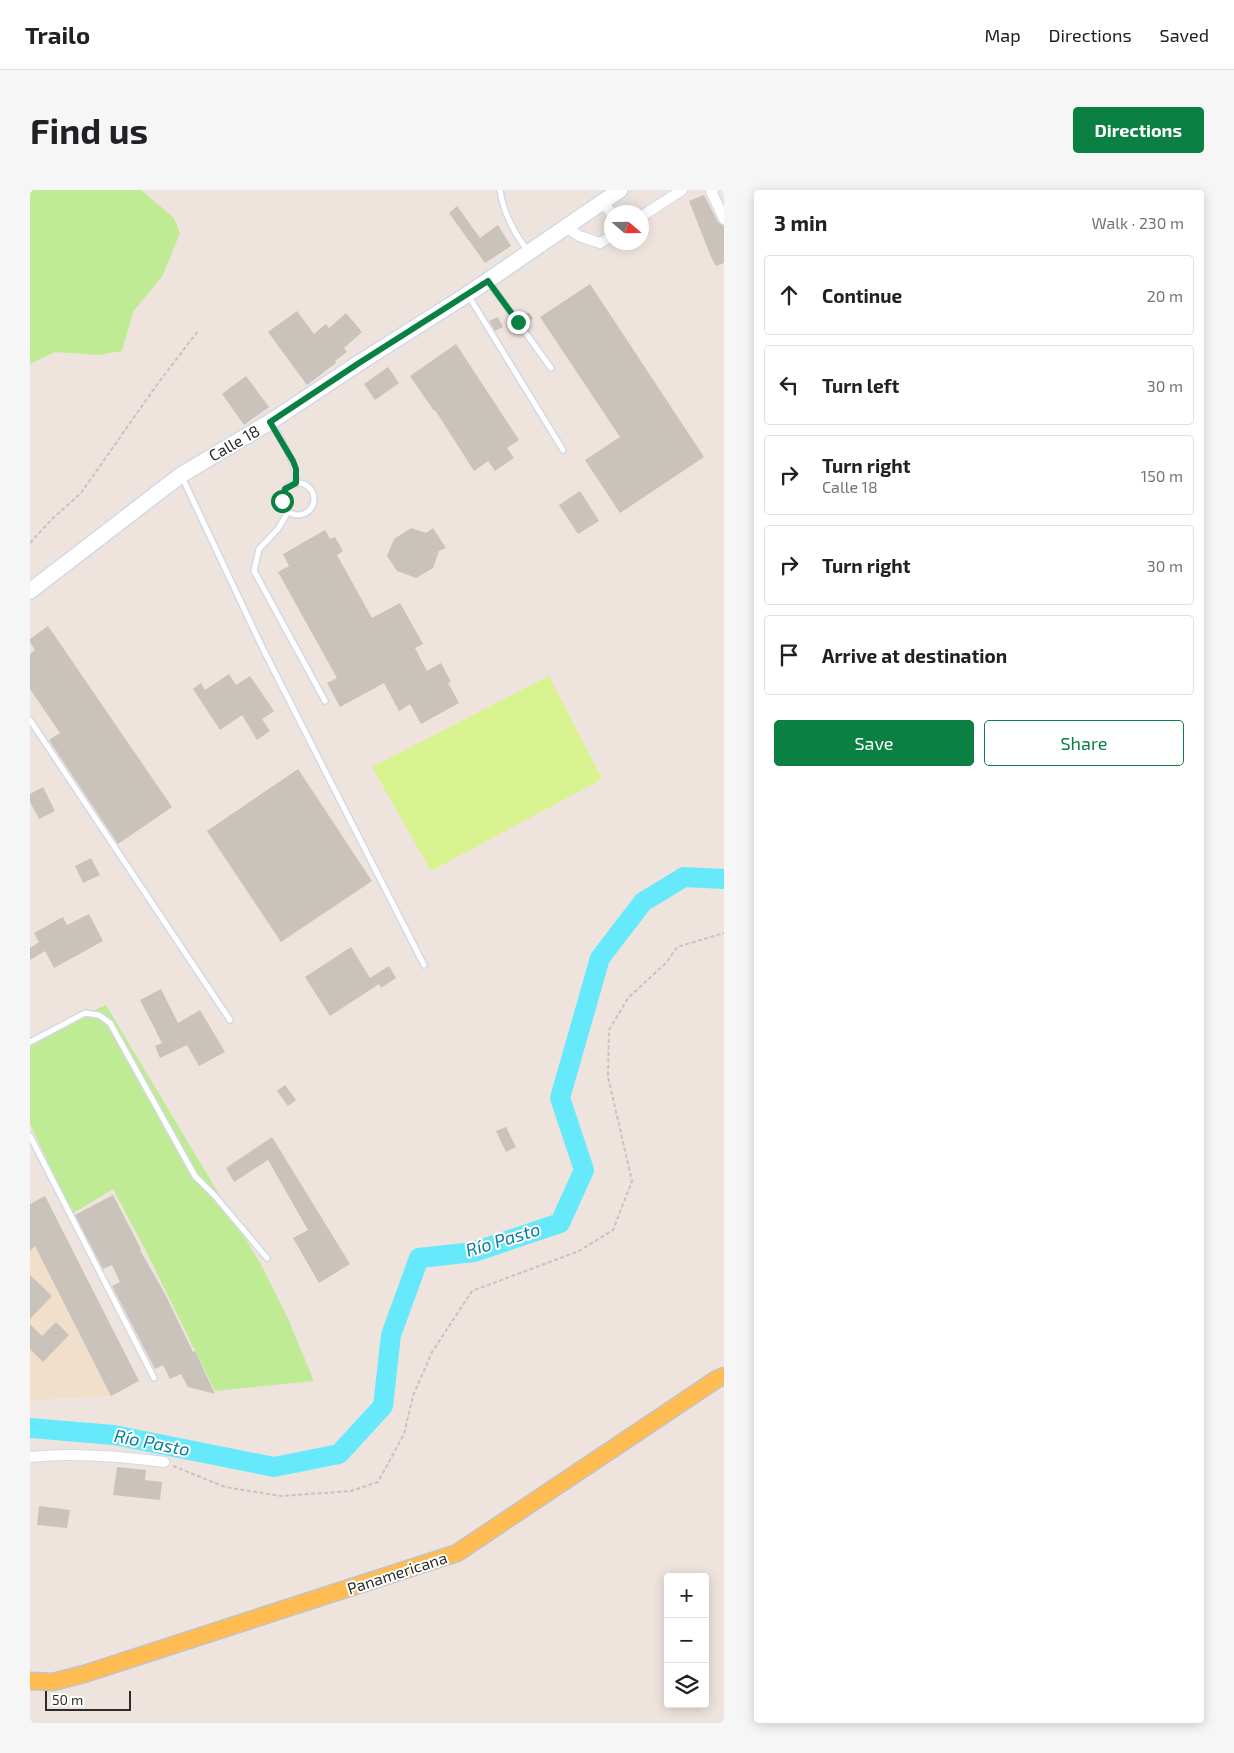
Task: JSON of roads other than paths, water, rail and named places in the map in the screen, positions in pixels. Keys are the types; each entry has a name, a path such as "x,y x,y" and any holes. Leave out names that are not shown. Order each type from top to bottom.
{"main road":[{"name":"Calle 18","path":"30,591 181,474 270,422 468,294 620,190"},
{"name":"Panamericana","path":"30,1681 53,1682 84,1674 458,1553 716,1379 724,1376"}],"street":[{"path":"649,211 682,190"},
{"path":"713,190 711,191 724,219"},
{"path":"603,201 606,205"},
{"path":"566,227 579,236 600,244 604,241"},
{"path":"30,1457 53,1454 120,1456 164,1462"}],"lane":[{"path":"500,190 502,203 520,241 529,252"},
{"path":"488,281 551,368"},
{"path":"468,294 563,450"},
{"path":"270,422 293,461 296,469 296,483"},
{"path":"181,474 264,651 424,965"},
{"path":"296,483 308,486 314,497 311,509 300,516 288,512 282,501 285,489 296,483"},
{"path":"288,512 278,529 259,549 254,571 326,701"},
{"path":"30,720 230,1020"},
{"path":"30,1042 85,1012 105,1018 110,1023 195,1176 215,1196 266,1258"},
{"path":"30,1136 154,1378"}],"waterway":[{"name":"Río Pasto","path":"30,1428 114,1435 274,1467 339,1454 383,1406 391,1335 419,1258 474,1252 560,1223 584,1170 560,1098 600,958 643,902 684,877 724,879"}]}
